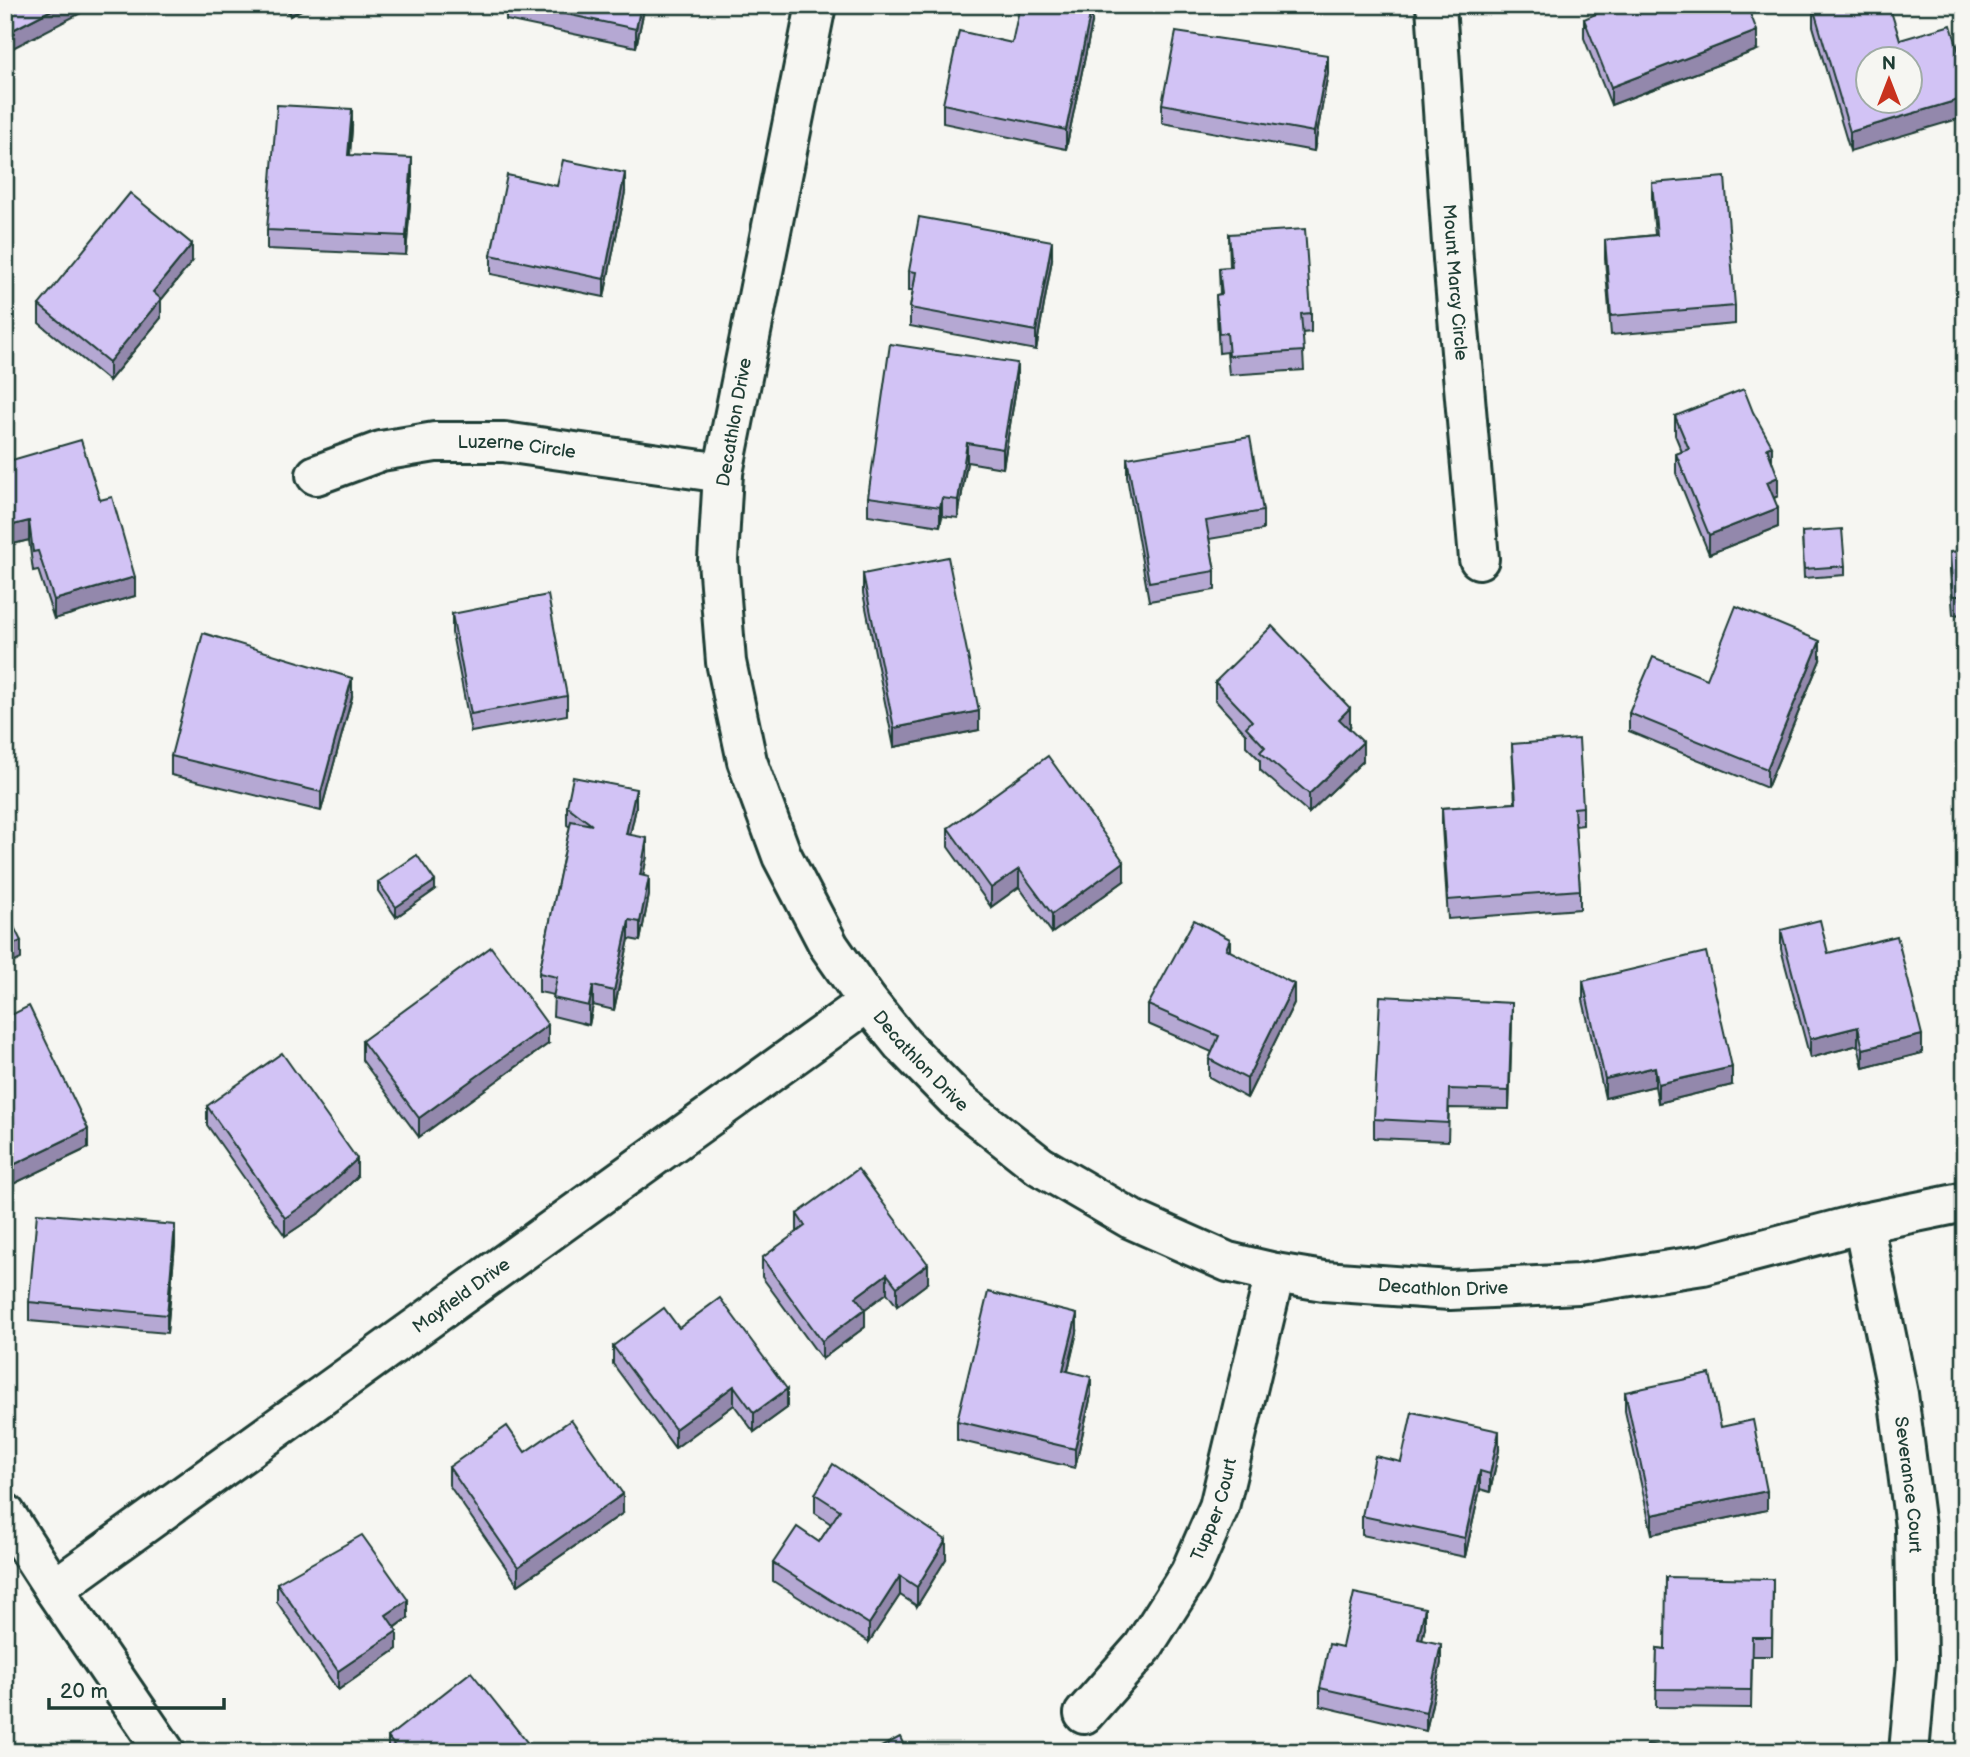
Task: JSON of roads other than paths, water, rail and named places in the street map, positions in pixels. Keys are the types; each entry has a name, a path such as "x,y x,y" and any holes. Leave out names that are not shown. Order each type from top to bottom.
{"street":[{"name":"Decathlon Drive","path":"816,5 723,473 718,560 726,662 747,761 782,856 830,946 902,1044 959,1102 1040,1166 1131,1219 1228,1262 1324,1281 1450,1290 1578,1284 1703,1265 1863,1223 1965,1202"},
{"name":"Mount Marcy Circle","path":"1436,5 1453,258 1479,559"},
{"name":"Luzerne Circle","path":"316,475 381,451 435,442 504,442 723,473"},
{"name":"Mayfield Drive","path":"54,1589 869,1002"},
{"name":"Severance Court","path":"1863,1223 1898,1394 1915,1527 1917,1662 1909,1752"},
{"name":"Tupper Court","path":"1084,1714 1143,1647 1191,1573 1219,1507 1275,1273"},
{"path":"5,1513 165,1752"}]}
